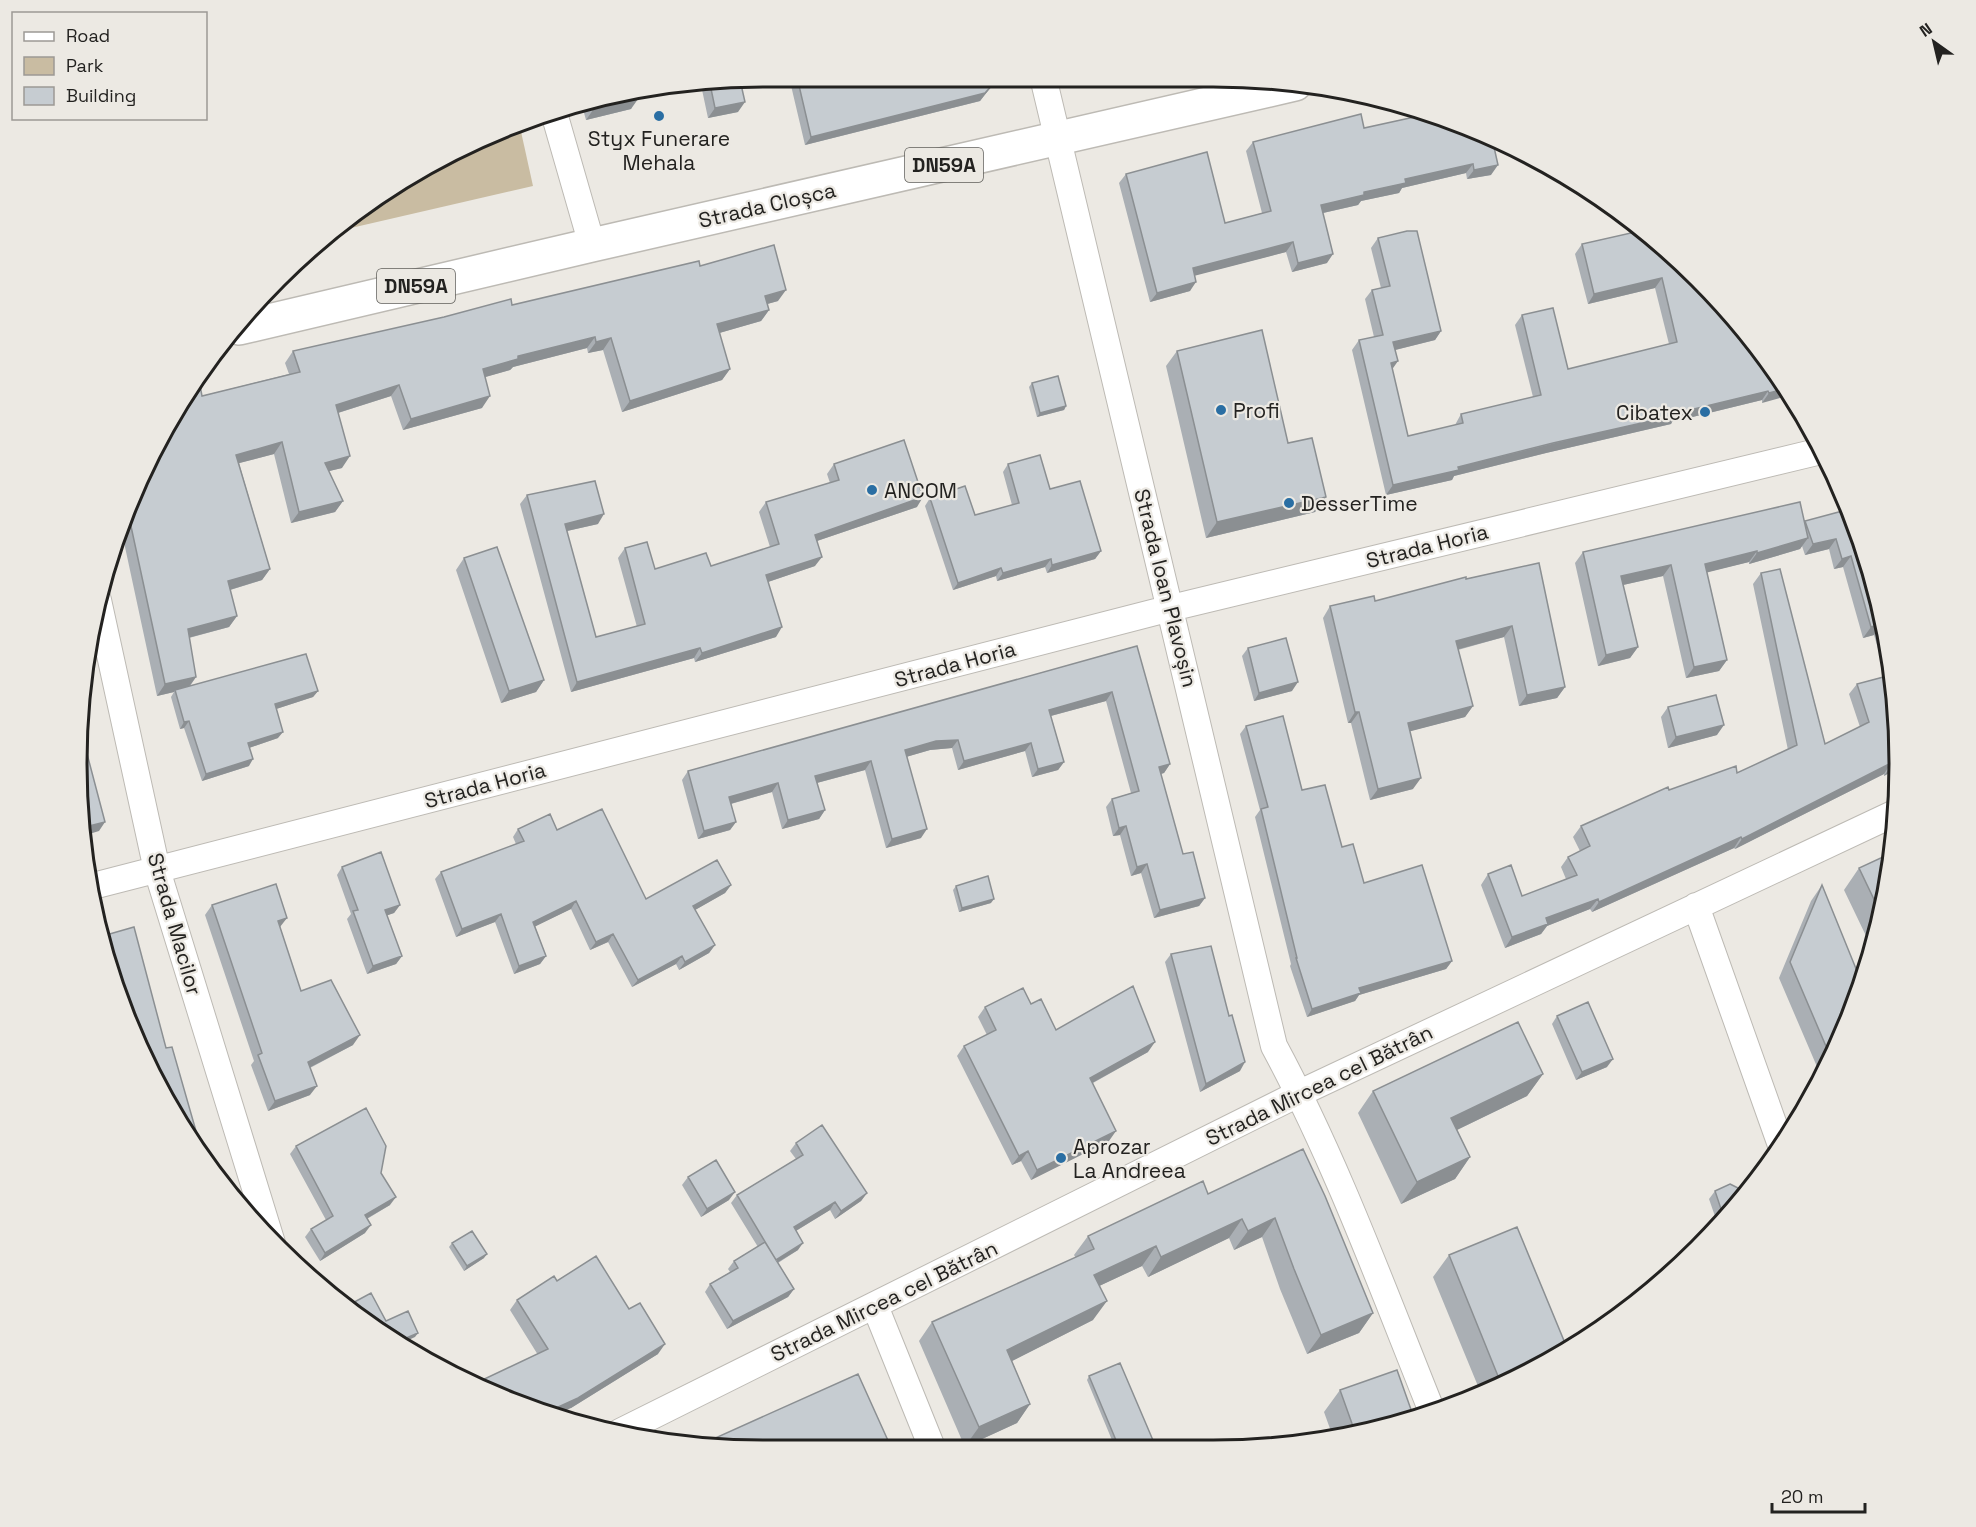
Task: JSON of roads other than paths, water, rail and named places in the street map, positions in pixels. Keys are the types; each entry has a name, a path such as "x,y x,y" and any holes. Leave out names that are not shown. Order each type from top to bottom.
{"main road":[{"name":"Strada Cloșca","path":"248,326 1271,90"}],"street":[{"name":"Strada Ioan Plavoșin","path":"1045,87 1274,1046 1300,1093 1368,1252 1429,1404"},
{"path":"556,120 592,245"},
{"name":"Strada Horia","path":"98,885 1171,608 1813,453"},
{"name":"Strada Macilor","path":"103,621 157,870 267,1222"},
{"name":"Strada Mircea cel Bătrân","path":"631,1427 1300,1093 1887,817"},
{"path":"1696,906 1777,1135"},
{"path":"875,1306 929,1440"}],"place":[{"name":"Styx Funerare Mehala","path":"659,116"},
{"name":"Profi","path":"1221,410"},
{"name":"Cibatex","path":"1705,412"},
{"name":"ANCOM","path":"872,490"},
{"name":"DesserTime","path":"1289,503"},
{"name":"Aprozar La Andreea","path":"1061,1158"}]}
